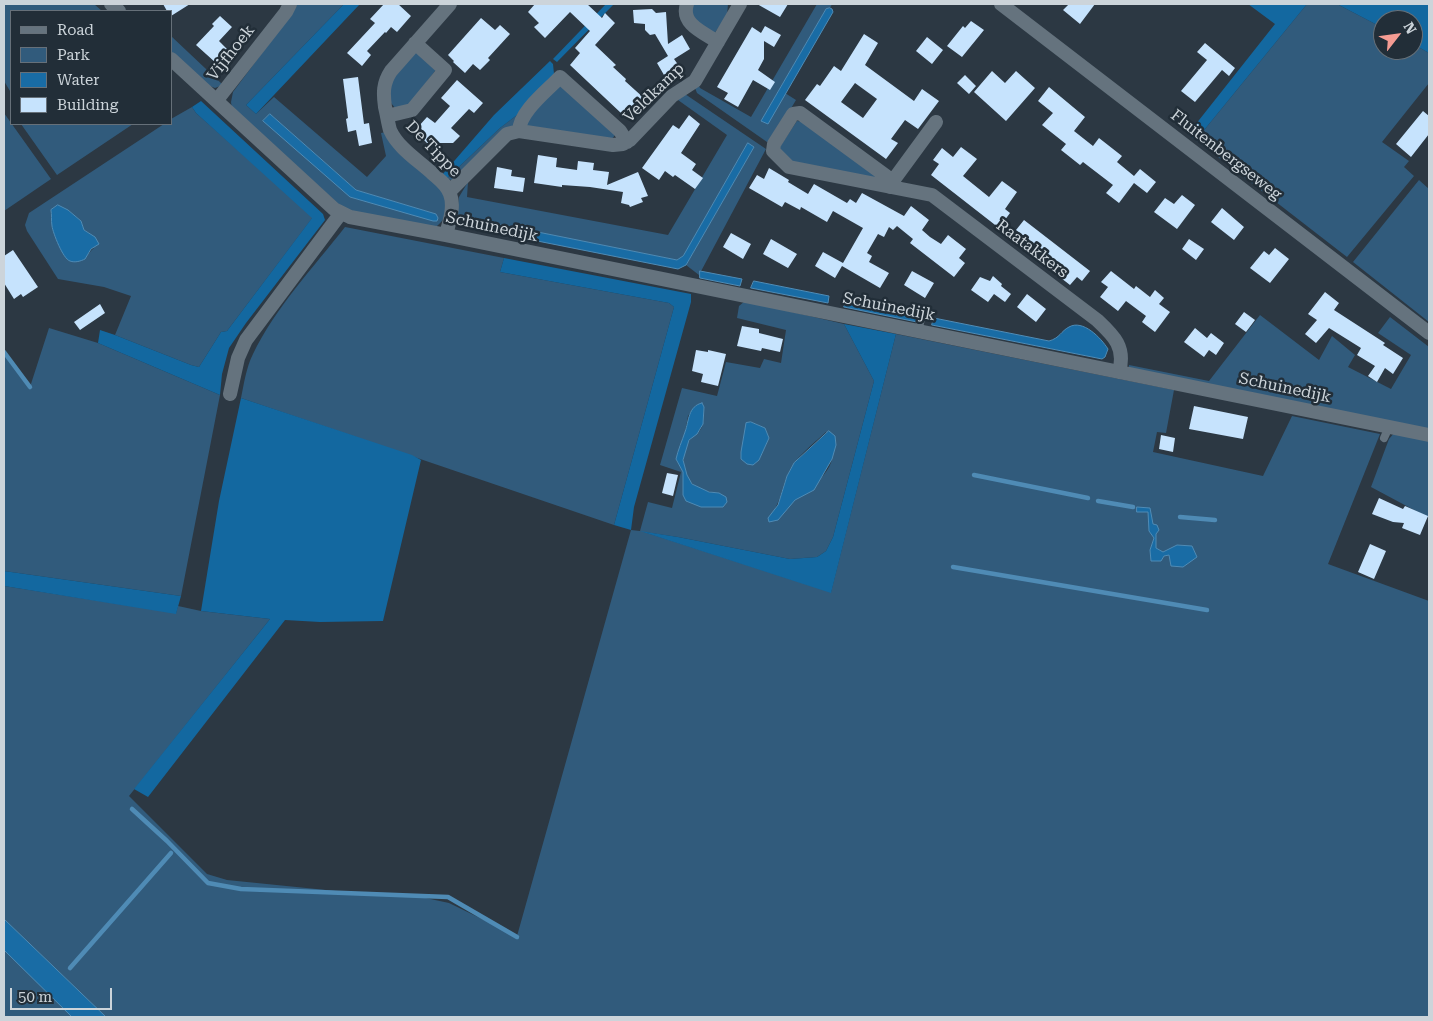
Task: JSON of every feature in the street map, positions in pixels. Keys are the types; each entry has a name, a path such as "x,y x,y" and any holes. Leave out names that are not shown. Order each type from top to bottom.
{"street":[{"name":"Vijfhoek","path":"217,100 286,12 290,4"},
{"name":"De Tippe","path":"446,235 452,210 450,191 397,141 390,130 383,91 387,77 450,4"},
{"path":"687,4 686,14 690,23 718,42"},
{"name":"Veldkamp","path":"627,142 620,131 560,77 525,114 519,130 613,145 627,142 636,135 672,96 695,81 740,4"},
{"name":"Fluitenbergseweg","path":"1001,4 1429,333"},
{"name":"De Tippe","path":"387,116 412,110 445,70 415,43"},
{"name":"Schuinedijk","path":"172,60 334,209 350,217 1119,372 1387,433 1429,435"},
{"name":"Raatakkers","path":"888,184 886,176 800,113 793,114 774,144 774,151 789,167 888,184 932,196 1097,320 1111,333 1119,344 1122,358 1119,372"},
{"path":"888,184 936,122"},
{"path":"450,191 507,134 519,130"},
{"path":"230,394 238,358 246,340 341,213"}],"lane":[{"path":"918,331 923,310"}],"green space":[{"path":"4,4 94,4 101,10 10,10 10,91 4,81"},
{"path":"294,4 344,4 246,105 256,114 274,97 367,177 386,156 381,133 387,132 428,172 444,192 447,204 445,216 438,225 432,229 344,209 232,109 233,92 291,14","holes":["270,114 356,190 436,214 437,221 350,197"]},
{"path":"691,4 728,4 727,16 714,34 693,21"},
{"path":"817,4 832,4 830,8 826,9 761,121 768,123 785,93 796,100 772,140 767,142 697,93 695,88 698,84 700,88 751,117"},
{"path":"1307,4 1337,4 1373,23 1373,60 1423,60 1423,50 1429,53 1429,83 1382,142 1409,161 1404,167 1414,176 1347,257 1196,140"},
{"path":"172,37 223,85 215,88 207,85 172,53"},
{"path":"415,53 419,53 435,68 435,71 409,105 395,108 388,99 390,81"},
{"path":"560,85 615,135 612,139 527,126 526,118"},
{"path":"685,94 766,149 699,275 686,265 754,147 748,144 683,256 677,260 468,218 467,227 455,225 459,197 468,182 467,197 668,235 727,135 678,100"},
{"path":"192,107 196,113 313,217 227,331 221,332 199,367 115,335 131,296 104,287 58,279 27,231 25,225 29,213 162,125 172,125 172,118","holes":["51,210 68,210 81,221 84,230 89,233 94,248 82,260 70,261 56,237"]},
{"path":"521,112 515,124 452,180 446,179 500,128"},
{"path":"4,113 10,121 10,125 13,125 51,179 4,211"},
{"path":"797,121 804,122 878,177 875,181 793,163 779,148"},
{"path":"22,125 132,125 57,175"},
{"path":"1419,180 1429,189 1429,322 1353,262"},
{"path":"345,227 504,258 500,272 669,303 674,307 614,525 241,398 249,365 262,337 296,288"},
{"path":"745,301 844,324 874,381 833,537 826,551 817,557 790,559 644,532 831,592 896,334 1174,390 1166,433 1157,432 1153,452 1263,476 1292,416 1380,434 1328,564 1429,601 1429,1017 106,1017 4,919 4,586 176,613 178,606 201,611 270,619 129,796 207,874 227,880 421,897 449,903 517,936 631,530 640,531 648,502 672,508 681,472 660,465 682,388 717,396 726,362 760,368 764,359 781,363 786,330 737,318 739,306","holes":["696,405 704,407 702,427 686,446 684,456 686,473 691,482 700,489 719,493 719,507 701,507 683,490 683,472 676,459 688,416","751,422 765,428 769,438 759,460 755,462","826,432 832,455 829,466 815,484 768,519 778,503 790,469 809,447"]},
{"path":"1260,315 1319,360 1332,336 1355,355 1348,367 1391,389 1411,355 1378,333 1390,317 1429,347 1429,431 1129,371 1129,365 1209,381"},
{"path":"49,328 98,343 220,395 181,596 4,571 4,352 30,387"},
{"path":"1395,432 1429,439 1429,518 1371,487 1389,439"},
{"path":"4,931 91,1017 4,1017"}],"shaded area":[{"path":"344,4 360,4 256,114 246,105"},
{"path":"606,4 614,4 557,62 553,59"},
{"path":"1248,4 1307,4 1196,140 1188,134 1275,24"},
{"path":"1337,4 1429,4 1429,53 1423,50 1423,10 1373,10 1373,23"},
{"path":"550,61 553,64 554,74 521,112 500,128 446,179 442,175 494,115"},
{"path":"201,101 323,214 325,220 229,348 222,374 220,395 98,343 100,330 199,367 221,332 227,331 312,218 196,113 192,107"},
{"path":"504,258 691,294 691,302 634,507 631,530 614,525 674,307 669,303 500,272"},
{"path":"844,324 896,334 831,593 640,531 790,559 817,557 826,551 833,537 874,381"},
{"path":"241,398 412,455 421,460 383,621 320,622 285,620 148,797 134,789 270,619 201,611 219,501"},
{"path":"4,571 181,596 176,614 4,586"}],"water":[{"path":"830,8 833,12 768,124 761,121 826,9"},
{"path":"270,114 356,190 436,214 437,221 350,197 263,121"},
{"path":"748,143 754,147 686,265 678,269 467,227 468,218 677,260 683,256"},
{"path":"58,205 68,210 81,221 84,230 95,237 99,244 91,249 85,259 76,262 70,261 61,251 54,234 51,210"},
{"path":"700,271 742,279 740,286 700,278"},
{"path":"754,281 829,296 828,303 751,288"},
{"path":"847,300 918,314 917,322 844,307"},
{"path":"934,318 1049,341 1056,338 1069,327 1074,325 1080,326 1096,335 1108,349 1105,357 1102,359 932,325"},
{"path":"702,403 704,407 703,424 697,434 689,440 683,460 687,475 692,484 726,497 727,502 723,507 701,507 686,501 683,495 683,472 676,459 690,414 694,407"},
{"path":"751,422 765,428 769,438 759,460 753,465 747,464 741,459 746,423"},
{"path":"829,431 835,436 836,445 832,459 814,490 795,500 778,520 769,522 768,518 778,505 787,476 794,463"},
{"path":"1137,507 1150,508 1153,524 1157,525 1159,530 1156,534 1156,548 1163,552 1177,545 1192,546 1197,557 1183,567 1171,566 1169,555 1164,556 1161,561 1151,561 1150,550 1154,538 1149,531 1148,512 1137,512"},
{"path":"4,919 106,1017 72,1017 4,950"}],"building":[{"path":"163,4 190,4 172,15 172,10 166,10"},
{"path":"384,4 398,4 411,16 397,32 391,27 385,32 367,51 371,55 362,66 347,53 375,23 370,19"},
{"path":"535,4 587,4 602,18 605,13 615,23 595,45 616,65 613,67 626,79 625,81 645,99 634,111 629,106 622,114 570,65 580,53 575,48 590,31 570,12 545,38 534,27 539,23 528,12"},
{"path":"757,4 788,4 780,17"},
{"path":"1069,4 1095,4 1080,24 1063,10"},
{"path":"652,9 656,13 666,12 668,44 682,35 690,49 674,59 679,66 664,75 657,63 668,56 655,34 650,35 645,30 645,24 634,23 633,10"},
{"path":"220,16 232,27 219,41 228,50 216,63 196,45 214,26 212,24"},
{"path":"481,18 495,30 500,25 510,34 488,58 490,60 480,70 473,64 465,73 448,55"},
{"path":"971,21 984,30 962,57 947,46 963,26 965,28"},
{"path":"765,26 781,35 774,47 764,41 764,59 758,70 775,82 770,90 753,80 738,107 724,99 728,93 717,87 752,27 761,33"},
{"path":"864,34 878,43 865,65 914,101 922,89 939,101 918,129 905,120 891,139 898,143 886,159 805,100 817,84 820,86 834,66 841,71","holes":["855,83 877,99 863,118 841,102"]},
{"path":"927,37 943,50 932,64 916,51"},
{"path":"1205,43 1235,68 1229,76 1222,70 1195,102 1181,91 1207,60 1197,52"},
{"path":"992,71 1005,83 1016,71 1035,88 1006,121 974,92"},
{"path":"965,75 976,86 969,94 957,83"},
{"path":"358,77 364,124 369,123 372,143 359,146 356,130 348,132 343,79"},
{"path":"457,80 483,103 474,113 469,109 451,128 460,136 453,143 427,143 424,140 424,131 418,127 427,117 435,123 450,106 441,98"},
{"path":"1049,87 1085,117 1074,131 1093,146 1099,138 1122,156 1117,162 1134,176 1140,169 1156,182 1147,193 1134,183 1119,203 1106,193 1113,185 1083,162 1080,165 1061,150 1066,144 1042,125 1053,113 1038,101"},
{"path":"1423,111 1429,116 1429,134 1411,157 1396,144"},
{"path":"689,115 700,124 681,153 696,164 692,170 703,178 695,189 675,175 673,177 665,171 659,180 642,168 673,125 679,129"},
{"path":"961,147 977,159 963,176 989,197 1002,181 1017,192 1005,209 1010,213 999,228 931,175 939,164 933,160 942,148 953,157"},
{"path":"538,155 557,158 556,167 577,170 578,161 594,163 593,170 609,172 607,185 638,172 648,196 641,198 643,202 630,207 621,203 623,192 590,187 562,185 562,187 534,183"},
{"path":"497,167 512,170 511,176 525,178 523,192 494,188"},
{"path":"769,168 808,194 814,184 847,203 850,199 856,203 862,193 904,216 911,206 929,220 922,230 930,237 941,244 948,235 966,249 959,258 965,263 954,277 910,243 913,239 897,226 893,230 889,227 884,237 878,234 867,253 872,256 869,262 889,273 880,288 842,266 835,278 815,266 823,252 843,263 863,228 833,211 827,222 801,207 800,210 785,202 782,207 749,188 757,175 764,179"},
{"path":"1182,195 1195,205 1177,229 1154,212 1165,198 1174,204"},
{"path":"1222,208 1244,227 1234,240 1211,222"},
{"path":"1024,220 1090,271 1082,281 1077,277 1070,285 1052,271 1059,263 1039,248 1033,257 1015,243 1021,234 1016,230"},
{"path":"731,233 751,244 743,259 723,247"},
{"path":"771,239 797,254 788,268 763,254"},
{"path":"1189,239 1204,249 1196,260 1182,249"},
{"path":"1275,248 1289,259 1270,283 1250,268 1264,251 1269,255"},
{"path":"13,250 38,287 23,297 21,294 14,299 4,283 4,256"},
{"path":"912,271 934,283 925,298 904,285"},
{"path":"1111,271 1134,289 1136,286 1150,297 1155,290 1164,298 1159,304 1170,312 1155,332 1142,322 1146,316 1126,301 1118,311 1100,297 1108,287 1101,282"},
{"path":"993,276 1011,294 1005,302 994,294 988,302 971,290 980,277 990,281"},
{"path":"1325,292 1339,303 1334,310 1385,343 1383,345 1403,358 1393,374 1385,368 1377,382 1368,376 1375,366 1357,355 1361,348 1329,328 1316,343 1305,334 1317,320 1308,314"},
{"path":"1027,294 1046,309 1036,322 1017,307"},
{"path":"100,304 105,313 80,330 74,322"},
{"path":"1244,312 1255,320 1246,332 1235,324"},
{"path":"742,326 759,329 759,333 783,339 780,352 762,348 761,351 737,346"},
{"path":"1195,328 1207,338 1211,333 1224,343 1216,355 1209,350 1204,357 1184,342"},
{"path":"696,350 708,352 708,350 726,354 718,386 701,382 703,374 692,371"},
{"path":"1194,406 1248,417 1243,439 1189,429"},
{"path":"1161,435 1175,438 1173,452 1159,449"},
{"path":"667,473 678,475 673,496 662,493"},
{"path":"1379,498 1403,509 1405,506 1428,516 1420,535 1402,528 1404,523 1393,522 1372,514"},
{"path":"1370,544 1386,551 1374,579 1358,572"}],"waterway":[{"path":"4,352 30,387"},
{"path":"974,475 1088,498"},
{"path":"1098,501 1133,507"},
{"path":"1180,517 1215,520"},
{"path":"953,567 1207,610"},
{"path":"132,809 208,883 241,889 448,897 517,937"},
{"path":"70,968 171,853"}]}
